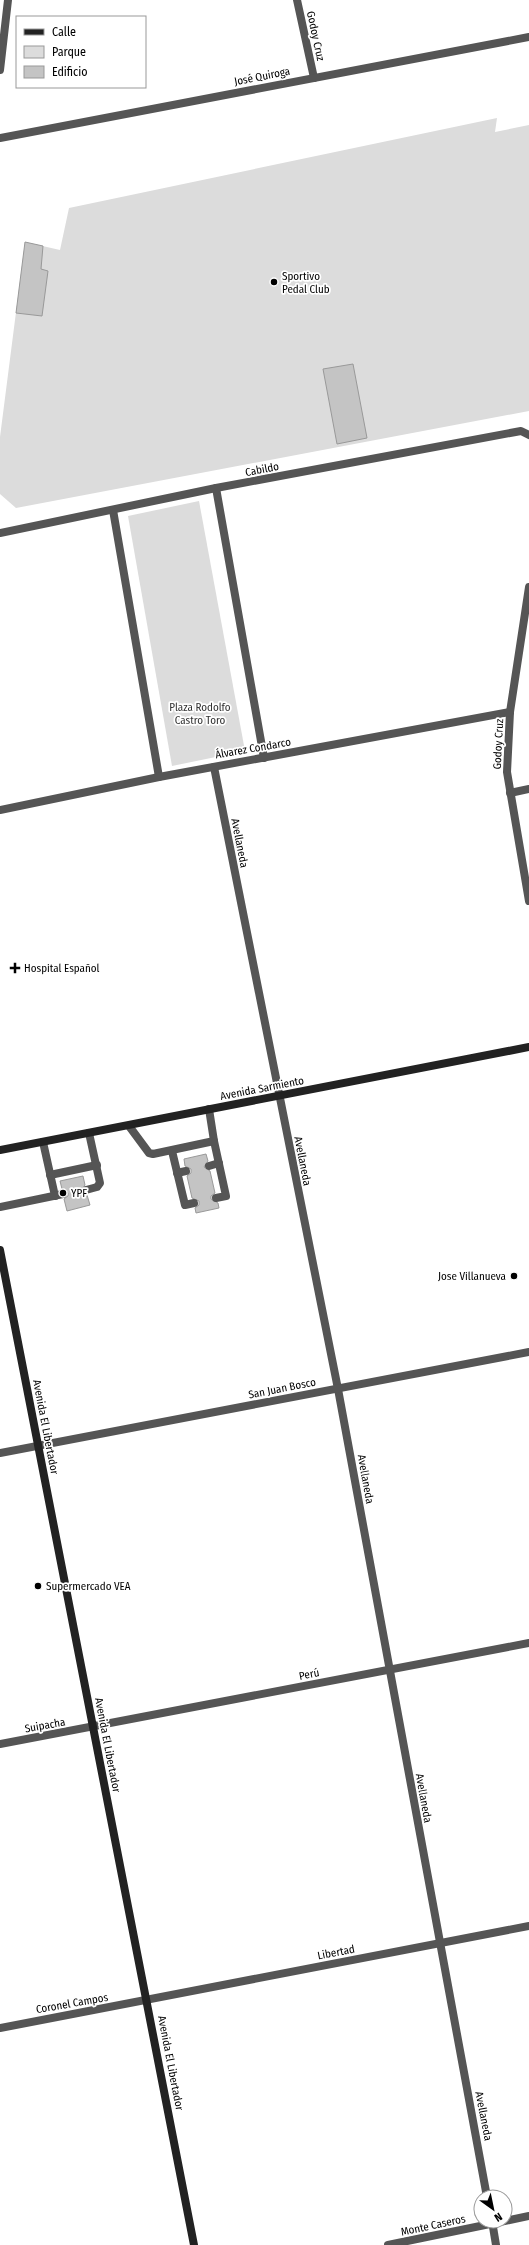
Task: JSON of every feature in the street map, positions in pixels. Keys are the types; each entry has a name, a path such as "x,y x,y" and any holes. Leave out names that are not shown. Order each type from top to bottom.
{"main road":[{"name":"Avenida Sarmiento","path":"0,1150 529,1047"},
{"name":"Avenida El Libertador","path":"0,1250 148,2000 194,2245"}],"street":[{"path":"0,70 8,0"},
{"name":"Godoy Cruz","path":"297,0 314,78"},
{"name":"José Quiroga","path":"0,138 529,37"},
{"name":"Cabildo","path":"0,533 216,488 521,431 529,435"},
{"path":"216,488 264,758"},
{"path":"113,510 159,777"},
{"name":"Godoy Cruz","path":"529,587 510,712 507,772 529,901"},
{"name":"Álvarez Condarco","path":"0,810 159,777 510,712"},
{"name":"Avellaneda","path":"214,767 278,1096 338,1389 486,2189"},
{"path":"510,792 529,789"},
{"path":"209,1109 214,1141 226,1196 216,1198"},
{"path":"129,1126 149,1153 158,1154 214,1141"},
{"path":"86,1190 99,1186 89,1133"},
{"path":"0,1207 59,1195 50,1175 43,1142"},
{"path":"172,1151 185,1205 194,1203"},
{"path":"209,1166 219,1163"},
{"path":"50,1175 96,1165"},
{"path":"177,1173 186,1171"},
{"name":"San Juan Bosco","path":"0,1453 529,1352"},
{"name":"Perú","path":"93,1727 529,1642"},
{"name":"Suipacha","path":"0,1744 93,1727"},
{"name":"Libertad","path":"148,2000 529,1926"},
{"name":"Coronel Campos","path":"0,2028 148,2000"},
{"name":"Monte Caseros","path":"513,2219 529,2216"},
{"name":"Monte Caseros","path":"388,2245 473,2226"},
{"path":"493,2229 496,2245"}],"green space":[{"name":"Sportivo Pedal Club","path":"497,118 495,132 529,125 529,411 16,508 0,494 0,437 25,242 60,250 69,208"},
{"name":"Plaza Rodolfo Castro Toro","path":"199,501 245,751 172,766 128,516"}],"building":[{"path":"25,242 43,246 41,269 48,271 42,316 16,313"},
{"path":"353,364 367,438 337,444 323,369"},
{"path":"206,1154 208,1161 204,1167 210,1171 215,1193 211,1196 211,1199 218,1203 219,1208 196,1213 195,1208 199,1205 199,1201 192,1198 187,1176 191,1173 191,1169 185,1166 184,1159"},
{"path":"83,1176 85,1185 81,1191 82,1194 87,1195 90,1205 67,1211 64,1199 68,1196 68,1193 62,1189 60,1181"}],"place":[{"name":"Sportivo Pedal Club","path":"274,282"},
{"name":"Hospital Español","path":"15,968"},
{"name":"YPF","path":"63,1193"},
{"name":"Jose Villanueva","path":"514,1276"},
{"name":"Supermercado VEA","path":"38,1586"}]}
